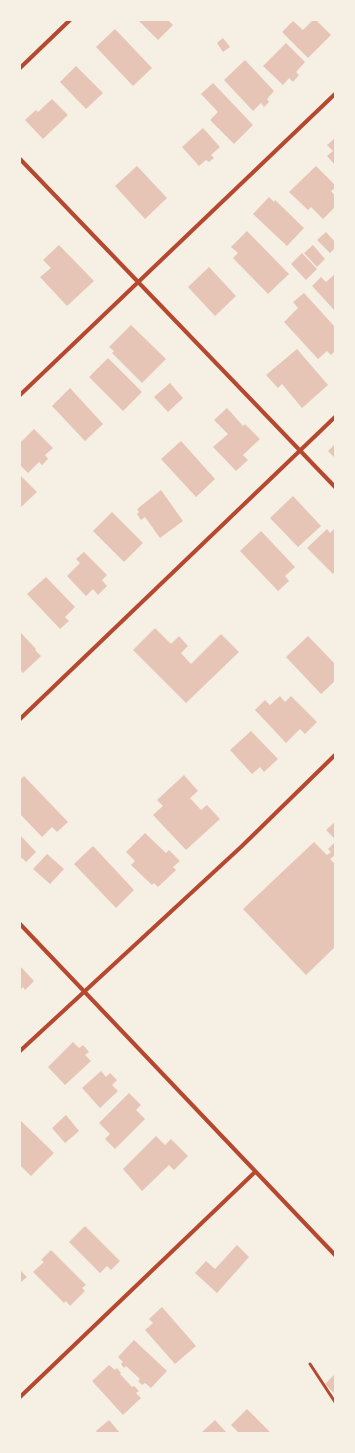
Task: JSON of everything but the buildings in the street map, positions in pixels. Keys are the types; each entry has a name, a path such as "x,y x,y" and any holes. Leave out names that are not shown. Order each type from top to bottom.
{"street":[{"path":"20,68 70,20"},
{"path":"20,395 335,94"},
{"path":"20,159 335,487"},
{"path":"20,719 335,417"},
{"path":"20,1051 242,846 335,755"},
{"path":"20,924 335,1255"},
{"path":"20,1397 255,1172"}],"lane":[{"path":"310,1364 335,1402"}]}
